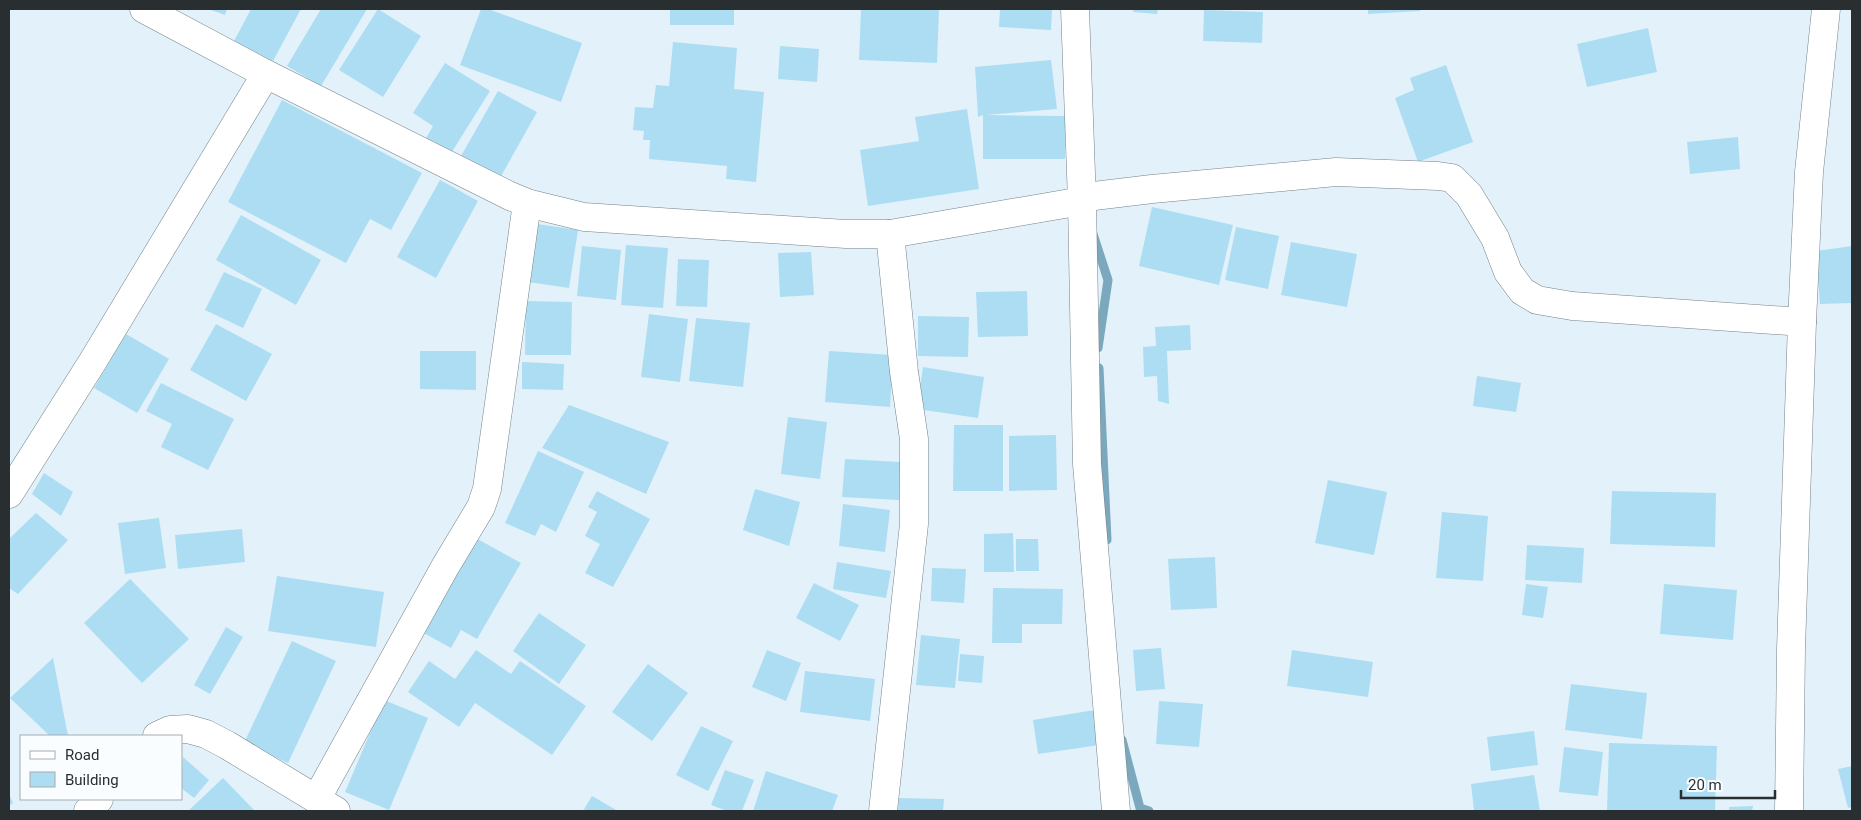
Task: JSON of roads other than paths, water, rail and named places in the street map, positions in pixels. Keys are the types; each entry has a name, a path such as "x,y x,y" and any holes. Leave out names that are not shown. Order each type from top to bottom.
{"street":[{"path":"144,9 266,74 527,203 584,217 787,232 890,234 1152,189 1336,172 1414,174 1452,178 1469,195 1495,238 1508,272 1522,291 1537,300 1572,306 1802,322"},
{"path":"1075,9 1088,199 1087,464 1116,811"},
{"path":"1789,811 1791,639 1802,322 1809,172 1826,9"},
{"path":"9,494 93,361 266,74"},
{"path":"159,735 170,730 188,729 206,734 227,744 327,805 445,567 481,507 487,489 527,203"},
{"path":"883,811 914,524 914,439 904,372 890,234"},
{"path":"88,811 97,800"}],"waterway":[{"path":"1093,234 1108,280 1098,348"},
{"path":"1099,368 1107,540"},
{"path":"1122,740 1140,808 1149,811"}]}
